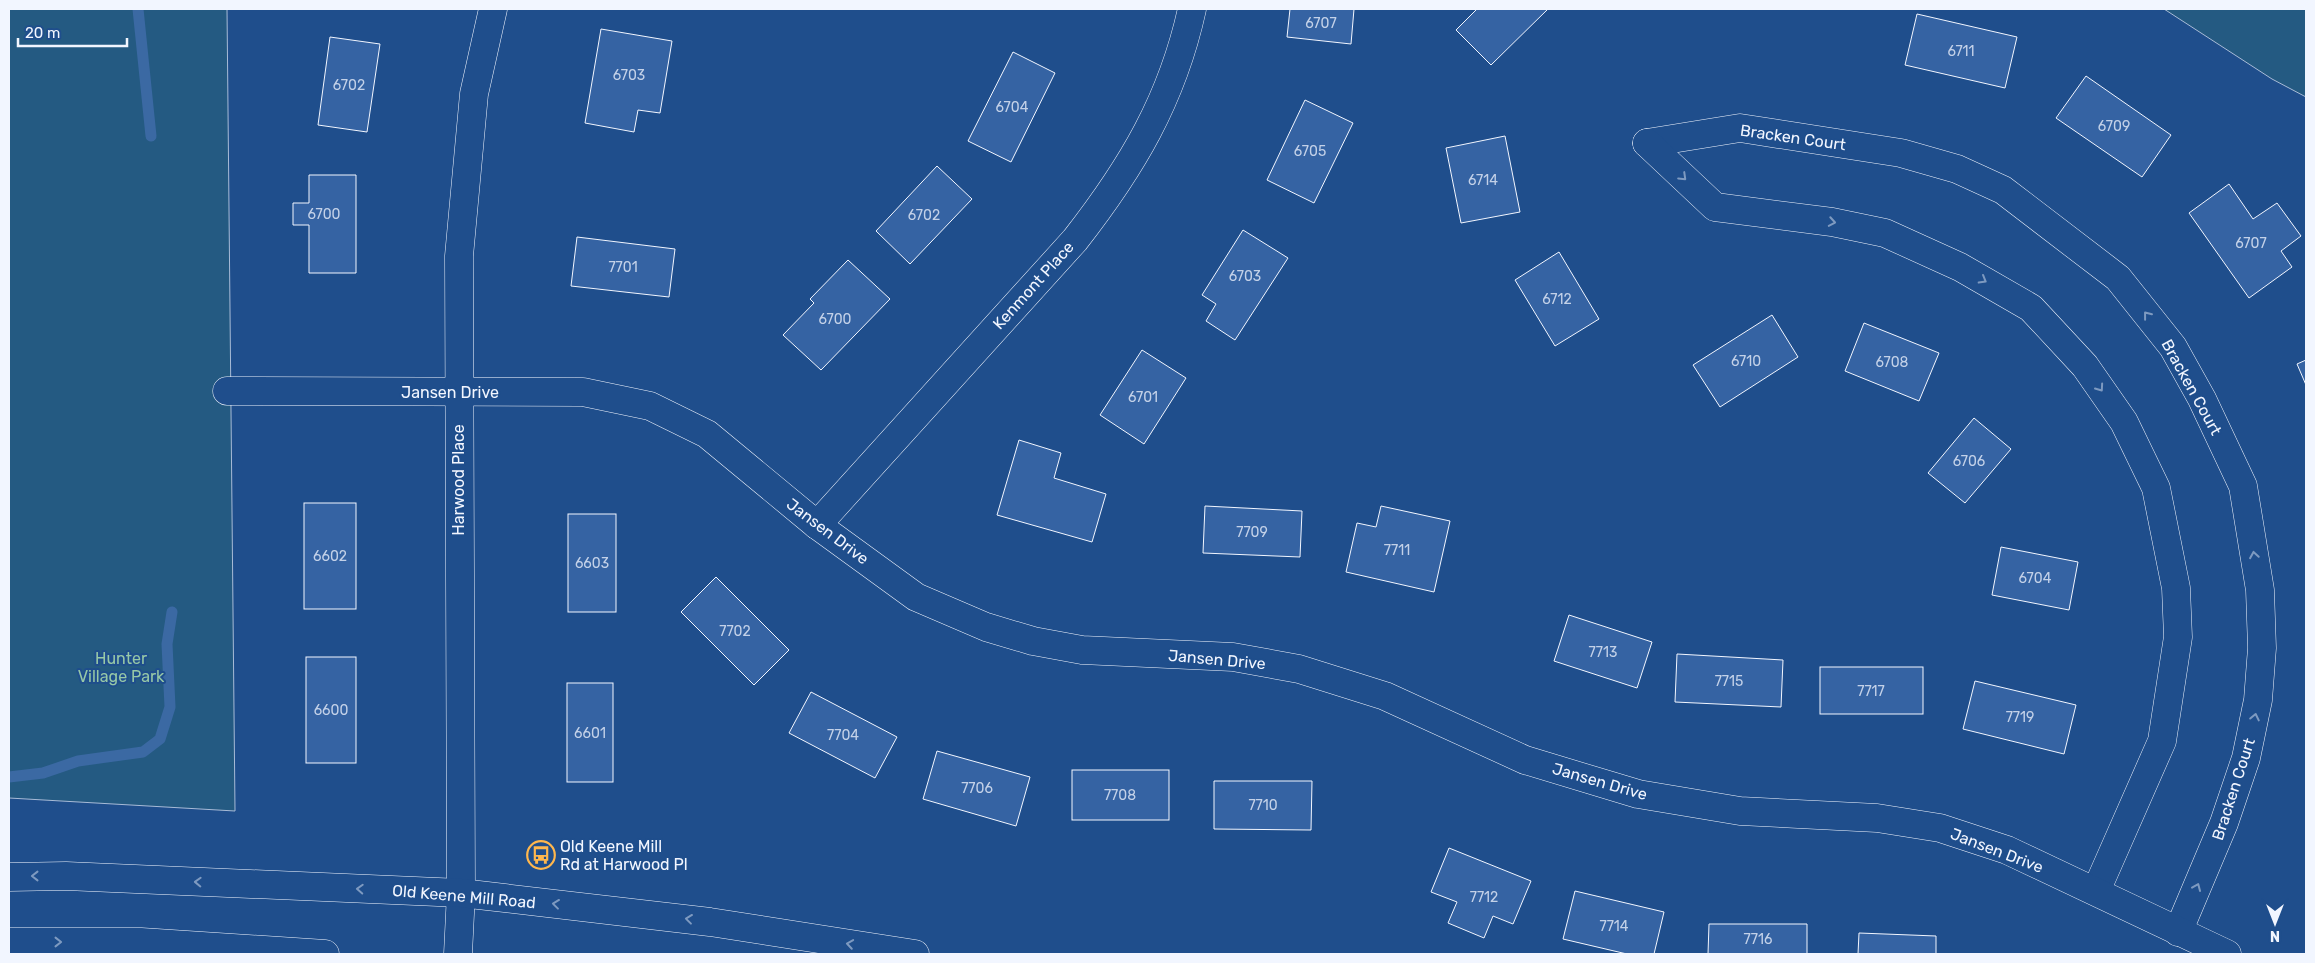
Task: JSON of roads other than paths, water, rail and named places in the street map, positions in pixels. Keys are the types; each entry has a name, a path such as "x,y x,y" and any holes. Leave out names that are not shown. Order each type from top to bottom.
{"street":[{"name":"Harwood Place","path":"458,954 461,893 459,256 474,94 493,9"},
{"name":"Kenmont Place","path":"817,525 1075,240 1110,195 1143,143 1173,75 1192,9"},
{"name":"Bracken Court","path":"2096,891 2162,742 2178,637 2176,588 2156,488 2124,422 2085,366 2031,308 1960,267 1885,233 1832,222 1715,207 1647,143 1740,128 1901,153 1957,169 2003,190 2118,278 2173,348 2202,399 2243,486 2260,590 2262,648 2258,700 2246,758 2224,823 2178,932"},
{"name":"Jansen Drive","path":"227,391 583,392 650,406 707,434 817,525 916,596 986,627 1033,641 1082,650 1233,657 1299,669 1384,696 1525,760 1638,794 1740,811 1877,818 1940,828 2007,850 2227,954"},
{"name":"Old Keene Mill Road","path":"9,877 66,876 461,893 710,922 915,954"},
{"path":"9,942 141,942 325,954"}],"waterway":[{"path":"138,9 151,136"},
{"path":"9,777 43,773 78,761 143,752 160,739 170,707 167,644 172,612"}],"place":[{"name":"Old Keene Mill Rd at Harwood Pl","path":"541,855"}],"park label":[{"name":"Hunter Village Park","path":"121,667"}]}
